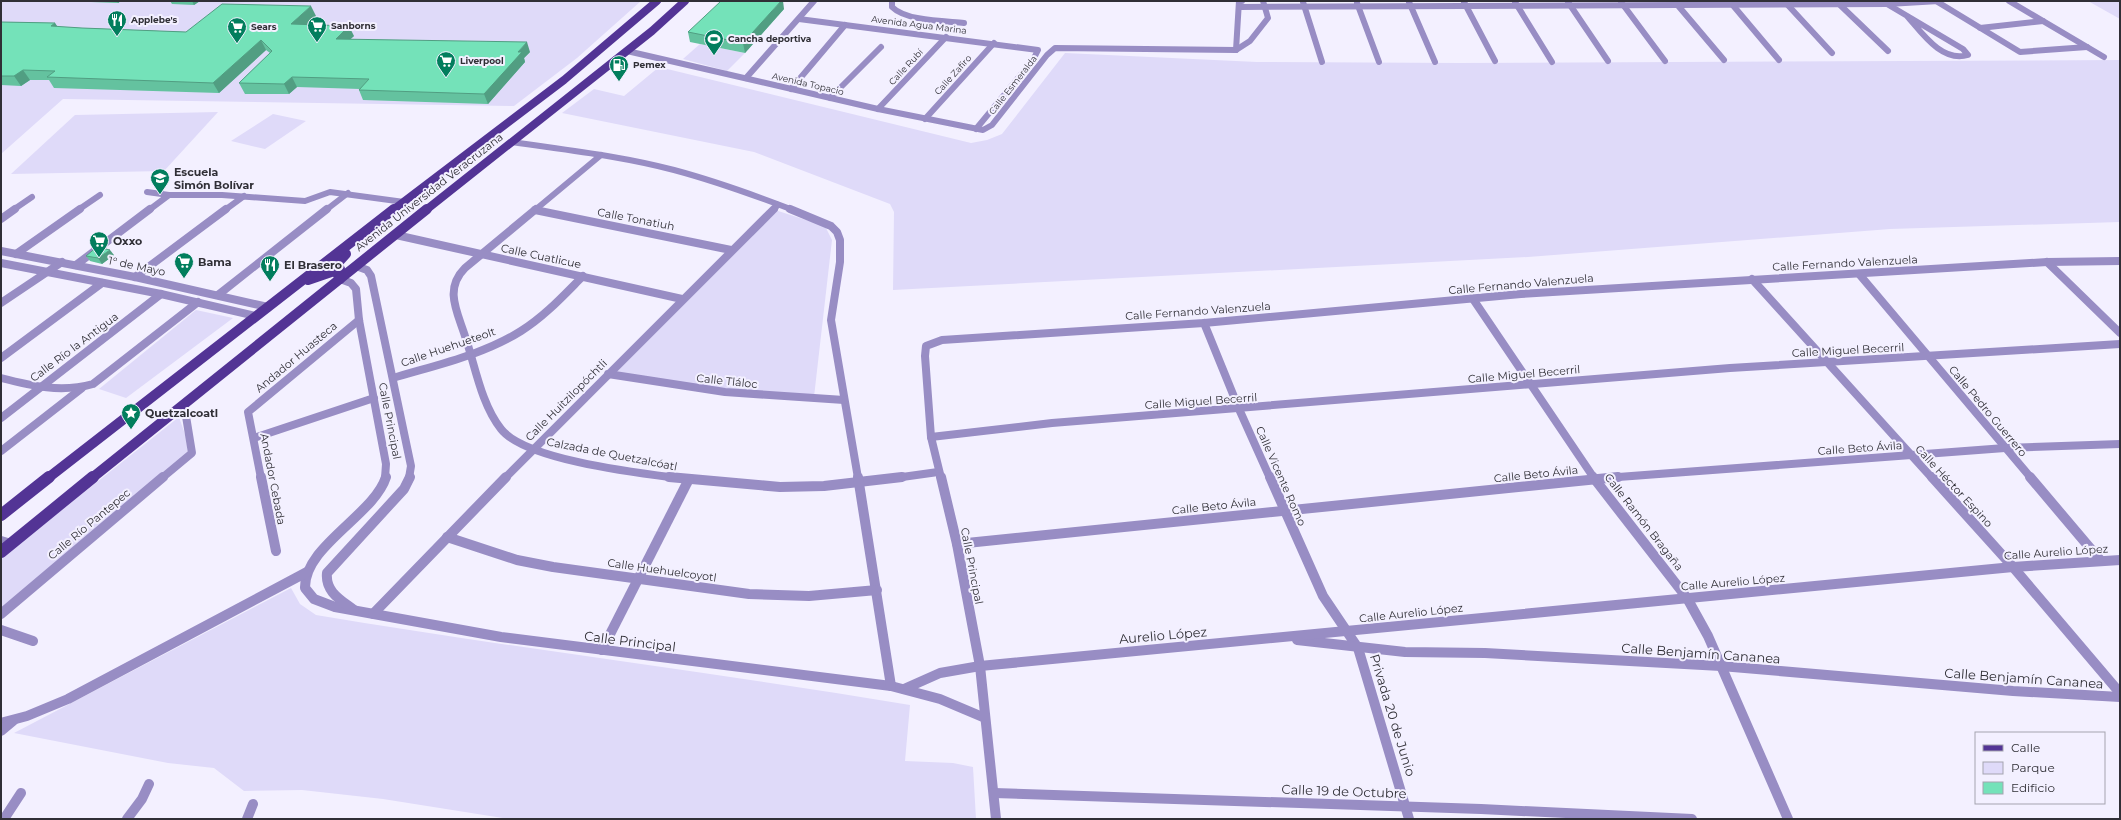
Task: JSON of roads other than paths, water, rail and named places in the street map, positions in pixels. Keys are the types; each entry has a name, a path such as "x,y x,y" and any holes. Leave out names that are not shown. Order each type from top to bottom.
{"main road":[{"name":"Avenida Universidad Veracruzana","path":"1,515 143,402 303,281 566,77 657,1"},
{"name":"Avenida Universidad Veracruzana","path":"1,552 316,297 337,275 356,266 396,235 627,52 685,1"},
{"path":"303,281 337,275 338,261 396,214 404,202"},
{"path":"303,281 317,284 316,297"}],"street":[{"path":"746,78 814,1"},
{"path":"892,1 892,8 902,14 964,23"},
{"path":"1263,1 1266,7 1268,18 1244,47 1236,50 1240,3 1266,7 1303,4 1937,1 2020,52 2087,47"},
{"path":"2009,1 2104,57"},
{"path":"1785,2 1832,53"},
{"path":"1838,2 1888,51"},
{"path":"1886,2 1906,16 1963,49 1968,55 1960,58 1944,54 1906,16"},
{"path":"1464,3 1495,61"},
{"path":"1516,3 1552,62"},
{"path":"1569,3 1608,61"},
{"path":"1622,3 1665,61"},
{"path":"1676,3 1724,60"},
{"path":"1731,3 1779,60"},
{"path":"1303,4 1322,62"},
{"path":"1357,4 1379,62"},
{"path":"1409,4 1435,62"},
{"name":"Avenida Agua Marina","path":"799,19 1036,49 1039,52 976,129"},
{"path":"1980,28 2043,21"},
{"path":"791,89 845,25"},
{"name":"Calle Rubí","path":"878,109 946,37"},
{"name":"Calle Zafiro","path":"925,119 994,43"},
{"path":"830,98 880,47"},
{"name":"Calle Esmeralda","path":"986,129 992,125 1052,50 1066,47 1236,50"},
{"name":"Avenida Topacio","path":"627,52 878,109 976,129 986,129"},
{"path":"512,142 601,155 698,177 734,188 831,226 840,239 840,260 830,307 844,400 878,590 891,686"},
{"name":"Calzada de Quetzalcóatl","path":"601,155 465,268 453,286 455,300 470,353 494,422 504,434 532,450 590,463 689,479 772,488 808,487 938,472"},
{"path":"147,192 168,195 244,196 305,201 326,192 348,193 404,202"},
{"path":"218,295 348,193"},
{"path":"16,254 100,195"},
{"path":"76,265 168,195"},
{"path":"135,277 244,196"},
{"path":"1,219 32,197"},
{"name":"Calle Huitzilopóchtli","path":"373,614 532,450 731,250 778,205"},
{"name":"Calle Tonatiuh","path":"535,210 731,250"},
{"name":"Calle Cuatlicue","path":"396,235 682,299"},
{"name":"1° de Mayo","path":"1,251 135,277 268,307"},
{"name":"Calle Fernando Valenzuela","path":"926,346 942,340 1108,328 1204,323 1528,293 2047,262 2120,261"},
{"path":"1,303 62,262"},
{"path":"2047,262 2120,333"},
{"name":"1° de Mayo","path":"1,263 161,294 256,316"},
{"name":"Calle Principal","path":"355,610 329,590 325,582 327,573 404,489 410,477 412,466 371,276 367,270 356,266"},
{"name":"Calle Pedro Guerrero","path":"1859,274 2102,561"},
{"name":"Calle Principal","path":"337,275 351,283 356,289 359,320 387,475 382,486 372,500 316,558 307,572 304,583 307,592 313,598 322,604 501,637 891,686 954,704 985,718 980,666 957,544 938,472 931,437 925,356 926,346"},
{"name":"Calle Huehueteolt","path":"392,378 470,353 521,331 584,276"},
{"name":"Calle Héctor Espino","path":"1752,279 2013,567 2120,693"},
{"path":"1,358 102,283"},
{"name":"Calle Río la Antigua","path":"1,418 161,294"},
{"name":"Calle Ramón Bragaña","path":"1473,299 1501,343 1531,384 1594,479 1687,598 1708,636 1788,819"},
{"path":"1,451 82,388 93,384 104,376 198,302"},
{"name":"Andador Huasteca","path":"248,412 359,320"},
{"name":"Calle Vicente Romo","path":"1204,323 1239,409 1323,596 1330,609 1349,632"},
{"name":"Calle Miguel Becerril","path":"931,437 1052,423 1239,409 1531,384 1826,362 2120,344"},
{"name":"Calle Tláloc","path":"608,374 672,386 721,392 768,397 844,400"},
{"path":"1,378 39,388 82,388"},
{"path":"254,438 374,398"},
{"name":"Calle Río Pantepec","path":"1,614 192,452 184,404"},
{"name":"Andador Cebada","path":"248,412 276,551"},
{"name":"Calle Beto Ávila","path":"957,544 1594,479 2005,448 2120,444"},
{"path":"602,650 689,479"},
{"name":"Calle Huehuelcoyotl","path":"447,537 517,560 553,567 749,594 809,596 878,590"},
{"path":"1,541 11,544"},
{"name":"Calle Aurelio López","path":"1349,632 2013,567 2120,560"},
{"path":"1,723 14,720 68,699 307,572"},
{"path":"1,630 33,641"},
{"name":"Aurelio López","path":"980,666 1349,632"},
{"name":"Privada 20 de Junio","path":"1349,632 1358,648 1410,819"},
{"name":"Calle Benjamín Cananea","path":"1280,638 1358,648 1405,652 1492,654 1721,666 2013,691 2120,697"},
{"path":"904,689 925,677 943,670 980,666"},
{"path":"985,718 996,819"},
{"path":"1,731 14,720"},
{"path":"127,819 142,799 149,784"},
{"path":"4,819 21,793"},
{"name":"Calle 19 de Octubre","path":"994,793 1692,819"},
{"path":"247,819 253,804"}],"place":[{"name":"Applebe's","path":"117,37"},
{"name":"Sanborns","path":"317,43"},
{"name":"Sears","path":"237,44"},
{"name":"Cancha deportiva","path":"714,56"},
{"name":"Liverpool","path":"446,78"},
{"name":"Pemex","path":"619,82"},
{"name":"Escuela Simón Bolívar","path":"160,195"},
{"name":"Oxxo","path":"99,258"},
{"name":"Bama","path":"184,279"},
{"name":"El Brasero","path":"270,282"},
{"name":"Quetzalcoatl","path":"131,430"}]}
